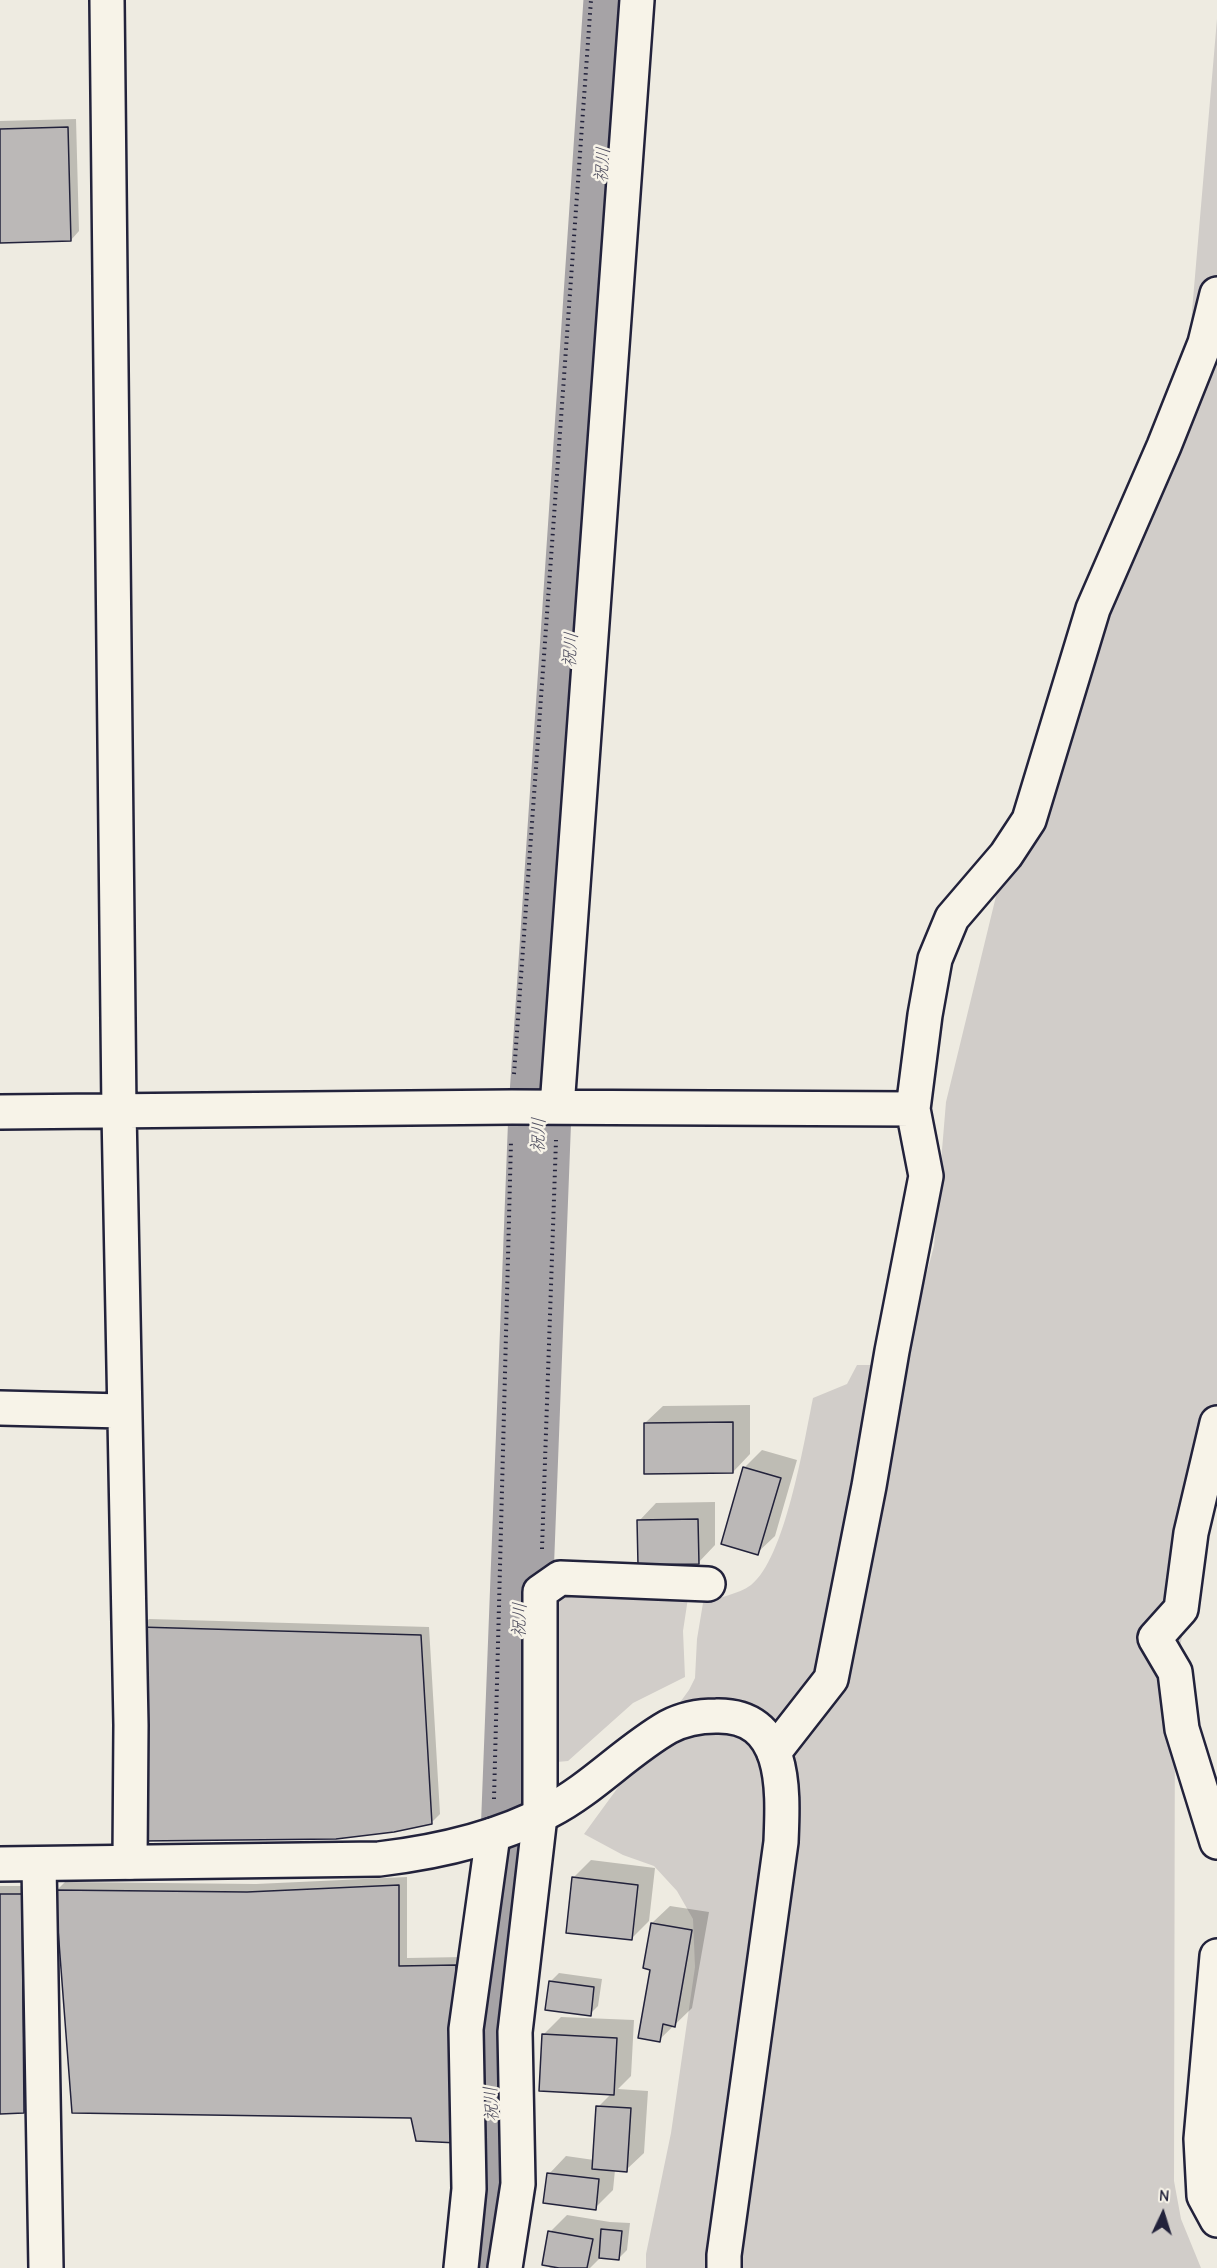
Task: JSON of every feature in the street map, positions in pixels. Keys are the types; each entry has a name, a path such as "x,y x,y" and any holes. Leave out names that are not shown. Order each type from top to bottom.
{"street":[{"path":"107,0 130,1862"},
{"path":"555,1107 637,0"},
{"path":"774,1752 831,1679 926,1176 913,1109 935,958 952,918 1006,855 1029,820 1093,609 1164,447 1205,343 1217,294"},
{"path":"0,1112 513,1107 913,1109"},
{"path":"0,1408 123,1411"},
{"path":"1217,1423 1191,1533 1181,1609 1155,1638 1175,1672 1182,1729 1217,1842"},
{"path":"505,2268 518,2184 514,1827 540,1592 560,1578 708,1584"},
{"path":"0,1864 380,1859 417,1855 514,1827 565,1802 643,1743 682,1721 711,1716 738,1718 759,1730 774,1752 782,1783 781,1842 724,2268"},
{"path":"461,2268 469,2189 466,2029 514,1827"},
{"path":"39,1864 46,2268"},
{"path":"1217,1956 1201,2139 1204,2196 1217,2220"}],"path":[{"path":"514,1827 513,1107 591,0"},
{"path":"540,1592 555,1107"}],"shaded area":[{"path":"1217,19 1217,1460 1175,1672 1174,2181 1181,2219 1201,2268 646,2268 646,2254 671,2133 695,1967 693,1919 677,1891 654,1866 623,1855 584,1834 689,1690 695,1678 697,1639 703,1603 751,1585 763,1571 774,1551 791,1498 813,1398 847,1384 857,1365 874,1365 913,1324 934,1246 946,1102 1006,855 1185,393"},
{"path":"560,1578 688,1598 683,1631 685,1677 633,1703 568,1761 557,1762 555,1732"}],"building":[{"path":"68,127 71,241 0,243 0,129"},
{"path":"733,1422 733,1473 644,1474 644,1423"},
{"path":"743,1467 781,1478 758,1555 721,1544"},
{"path":"698,1519 699,1564 638,1565 637,1520"},
{"path":"139,1627 421,1635 432,1824 394,1832 336,1839 141,1841"},
{"path":"572,1877 638,1885 632,1940 566,1933"},
{"path":"399,1885 399,1966 456,1965 458,2143 416,2141 411,2118 72,2113 55,1890 247,1892"},
{"path":"0,1894 22,1894 24,2113 0,2114"},
{"path":"651,1923 692,1930 675,2027 663,2024 660,2042 638,2038 650,1970 643,1968"},
{"path":"549,1981 594,1987 591,2016 545,2010"},
{"path":"542,2034 617,2038 614,2095 539,2091"},
{"path":"596,2106 631,2108 627,2172 592,2169"},
{"path":"547,2173 599,2179 596,2210 543,2203"},
{"path":"601,2229 622,2231 619,2260 599,2258"},
{"path":"548,2231 593,2239 587,2268 559,2268 542,2265"}],"waterway":[{"name":"祝川","path":"481,2268 496,2181 489,2035 504,1956 511,1863 540,1110 615,0"}]}
